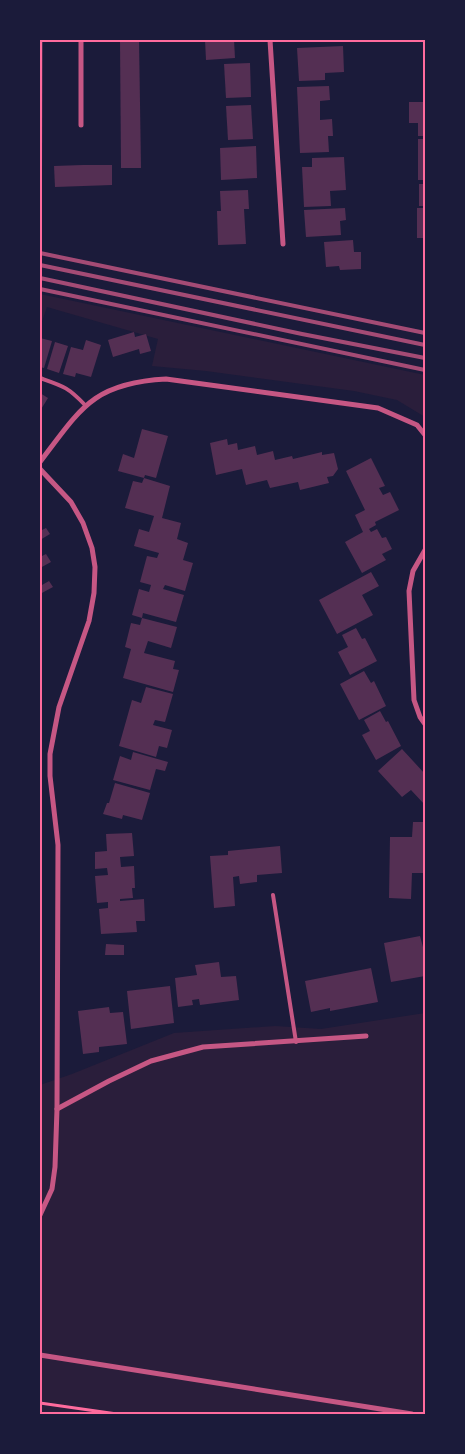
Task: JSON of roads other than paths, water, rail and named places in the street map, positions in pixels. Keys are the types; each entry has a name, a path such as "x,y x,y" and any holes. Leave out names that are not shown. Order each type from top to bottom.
{"street":[{"path":"81,40 82,125"},
{"path":"270,40 283,244"},
{"path":"40,462 85,405 121,385 143,380 166,380 378,408 418,425 425,435"},
{"path":"40,469 71,502 83,523 92,548 95,567 94,593 89,621 60,707 50,754 50,776 58,845 57,1109 55,1167 52,1189 40,1214"},
{"path":"425,550 413,571 409,591 414,700 420,717 425,724"},
{"path":"57,1109 151,1061 203,1047 366,1036"},
{"path":"40,1355 412,1414"}],"lane":[{"path":"40,378 63,386 85,405"},
{"path":"272,895 296,1042"}],"railway":[{"path":"40,253 425,333"},
{"path":"40,265 425,345"},
{"path":"40,278 302,334 425,358"},
{"path":"40,289 425,370"}]}
